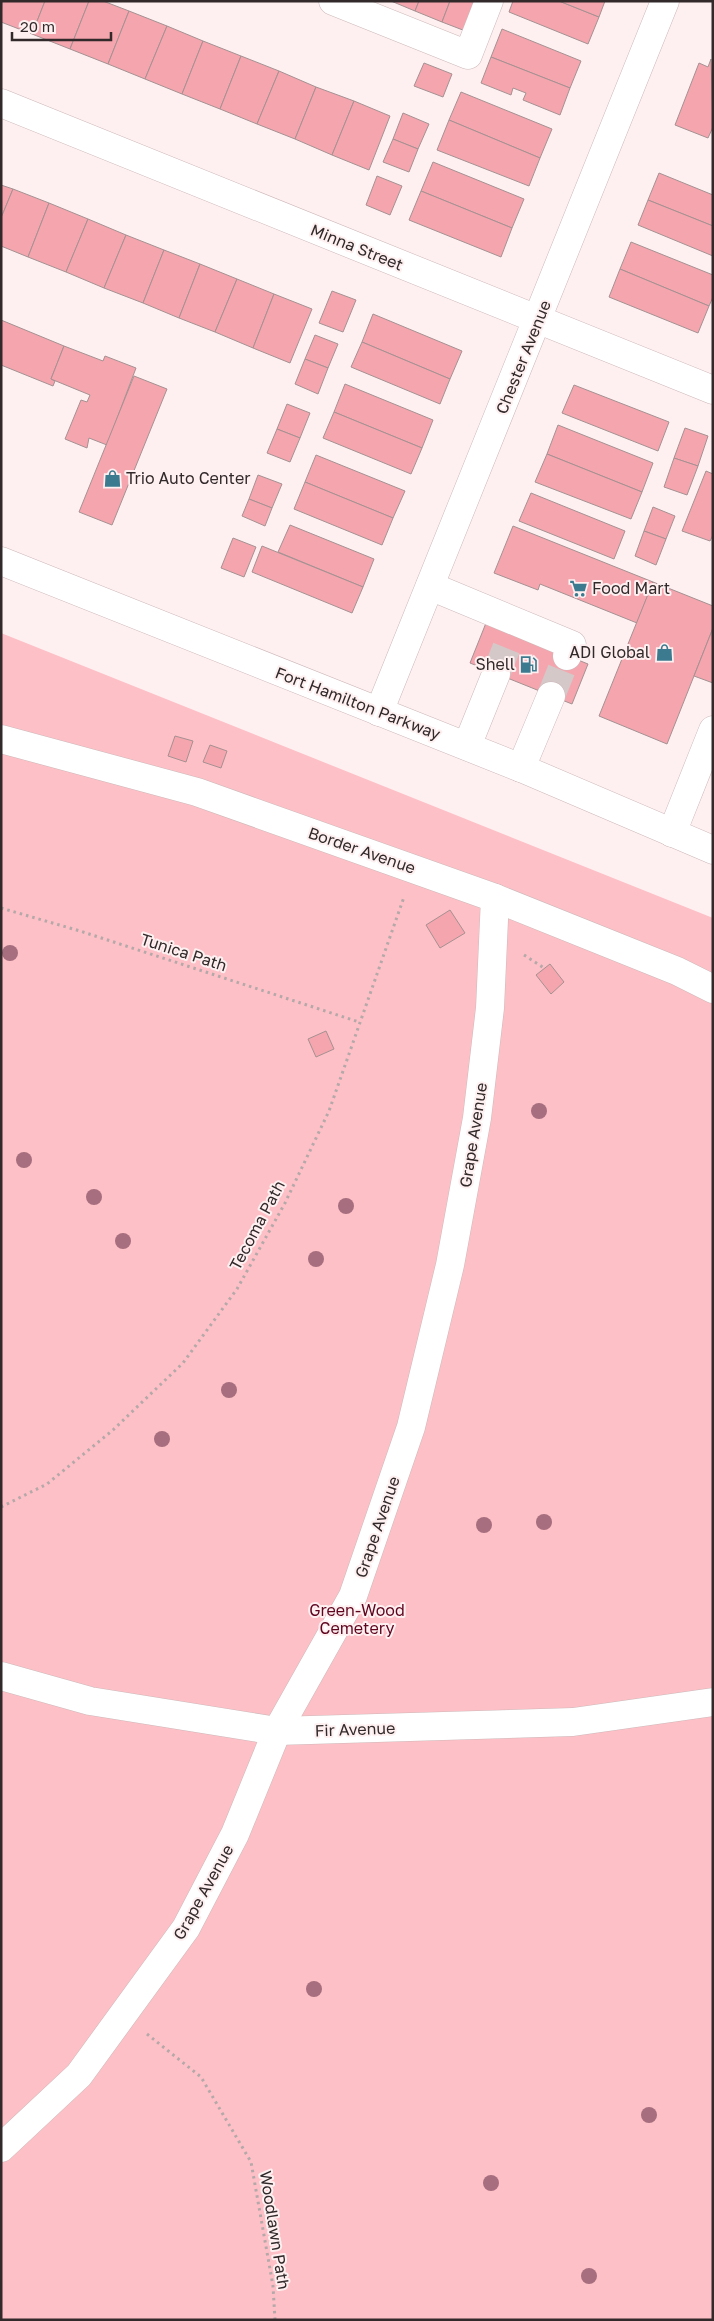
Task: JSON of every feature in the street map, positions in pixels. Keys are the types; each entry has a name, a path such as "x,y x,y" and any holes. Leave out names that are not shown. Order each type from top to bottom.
{"street":[{"path":"333,1 468,55 489,1"},
{"name":"Chester Avenue","path":"380,712 665,1"},
{"name":"Minna Street","path":"1,103 713,390"},
{"name":"Fort Hamilton Parkway","path":"1,562 467,746 713,850"},
{"path":"430,586 515,628 572,645 567,656"},
{"path":"467,746 496,674"},
{"path":"521,768 551,696"},
{"path":"672,833 713,730"},
{"name":"Border Avenue","path":"1,739 197,792 495,898 678,971 713,989"},
{"name":"Grape Avenue","path":"1,2148 79,2075 186,1928 235,1834 277,1732 353,1596 411,1427 450,1265 477,1118 490,1008 495,898"},
{"name":"Fir Avenue","path":"1,1676 90,1701 277,1732 573,1722 713,1702"}],"path":[{"name":"Tecoma Path","path":"1,1507 47,1484 113,1430 183,1363 237,1289 284,1203 329,1111 414,869"},
{"name":"Tunica Path","path":"1,908 80,930 359,1022"},
{"name":"Woodlawn Path","path":"123,2015 201,2077 251,2162 273,2286 275,2320"}],"green space":[{"name":"Green-Wood Cemetery","path":"1,633 713,918 713,2320 1,2320"}],"building":[{"path":"2,1 45,1 32,34 1,22"},
{"path":"45,1 89,1 70,49 32,34"},
{"path":"89,1 103,1 129,11 108,64 70,49"},
{"path":"391,1 419,1 415,11"},
{"path":"419,1 450,1 442,22 415,11"},
{"path":"450,1 481,1 468,32 442,22"},
{"path":"513,1 559,1 599,17 588,44 509,12"},
{"path":"559,1 605,1 599,17"},
{"path":"129,11 167,26 145,79 108,64"},
{"path":"167,26 203,41 182,94 145,79"},
{"path":"502,29 581,61 570,88 491,57"},
{"path":"203,41 241,56 220,109 182,94"},
{"path":"241,56 279,71 257,124 220,109"},
{"path":"491,57 570,88 560,115 523,100 526,93 513,88 511,95 481,83"},
{"path":"711,59 713,127 708,138 675,125 699,63 708,67"},
{"path":"424,63 452,74 443,97 414,86"},
{"path":"279,71 316,87 295,139 257,124"},
{"path":"316,87 354,101 332,155 295,139"},
{"path":"461,92 552,129 540,158 449,120"},
{"path":"354,101 390,116 369,170 332,155"},
{"path":"403,113 429,124 418,149 393,139"},
{"path":"449,120 540,158 529,186 437,150"},
{"path":"393,139 418,149 409,172 383,162"},
{"path":"433,162 524,199 512,228 421,191"},
{"path":"659,173 713,195 713,226 648,200"},
{"path":"377,176 402,186 390,215 366,205"},
{"path":"1,185 13,189 1,218"},
{"path":"13,189 49,203 28,257 1,246 1,218"},
{"path":"421,191 512,228 501,257 409,220"},
{"path":"648,200 713,226 713,256 638,225"},
{"path":"49,203 88,219 66,272 28,257"},
{"path":"88,219 126,235 104,288 66,272"},
{"path":"126,235 164,250 143,303 104,288"},
{"path":"631,242 713,275 713,297 709,306 620,269"},
{"path":"164,250 200,264 179,318 143,303"},
{"path":"200,264 237,279 215,332 179,318"},
{"path":"620,269 709,306 698,333 609,297"},
{"path":"237,279 274,294 253,348 215,332"},
{"path":"332,291 356,300 343,332 319,323"},
{"path":"274,294 312,309 290,363 253,348"},
{"path":"373,314 462,351 450,379 362,342"},
{"path":"1,320 64,346 51,379 55,381 53,386 1,365"},
{"path":"315,335 338,344 328,368 305,359"},
{"path":"362,342 450,379 440,404 351,367"},
{"path":"64,346 103,361 105,356 136,368 107,445 89,438 87,448 65,439 81,400 87,402 90,395 51,379"},
{"path":"305,359 328,368 318,394 295,384"},
{"name":"Trio Auto Center","path":"134,376 167,389 112,525 79,512"},
{"path":"345,384 433,420 422,448 334,412"},
{"path":"574,385 669,422 658,451 562,413"},
{"path":"287,404 310,413 300,438 277,429"},
{"path":"334,412 422,448 411,474 323,438"},
{"path":"558,425 653,463 642,492 547,454"},
{"path":"685,428 708,436 698,466 674,458"},
{"path":"277,429 300,438 290,462 267,453"},
{"path":"547,454 642,492 631,519 535,482"},
{"path":"316,455 405,491 393,518 305,482"},
{"path":"674,458 698,466 687,495 664,487"},
{"path":"706,471 713,474 713,535 710,541 682,531"},
{"path":"258,475 282,484 272,508 249,499"},
{"path":"305,482 393,518 382,545 294,509"},
{"path":"531,493 625,531 614,559 519,521"},
{"path":"249,499 272,508 265,526 242,516"},
{"path":"653,507 675,516 666,539 644,531"},
{"path":"290,525 374,559 363,587 278,552"},
{"path":"513,526 653,582 637,623 540,584 538,590 494,573"},
{"path":"644,531 666,539 656,565 635,556"},
{"path":"233,538 256,547 244,577 221,568"},
{"path":"262,546 363,587 352,613 252,572"},
{"name":"ADI Global","path":"653,582 713,606 713,628 667,744 599,716"},
{"name":"Shell","path":"486,623 588,664 572,704 470,663"},
{"path":"713,628 713,683 694,676"},
{"path":"175,736 193,741 186,762 168,756"},
{"path":"210,745 227,751 221,768 203,762"},
{"path":"450,910 465,933 440,948 426,925"},
{"path":"550,964 564,982 551,994 536,975"},
{"path":"326,1031 334,1049 316,1057 308,1039"}],"tunnel":[{"path":"496,674 512,634"},
{"path":"551,696 567,656"}],"place":[{"name":"Trio Auto Center","path":"112,478"},
{"name":"Food Mart","path":"578,588"},
{"name":"ADI Global","path":"664,652"},
{"name":"Shell","path":"529,664"}]}
